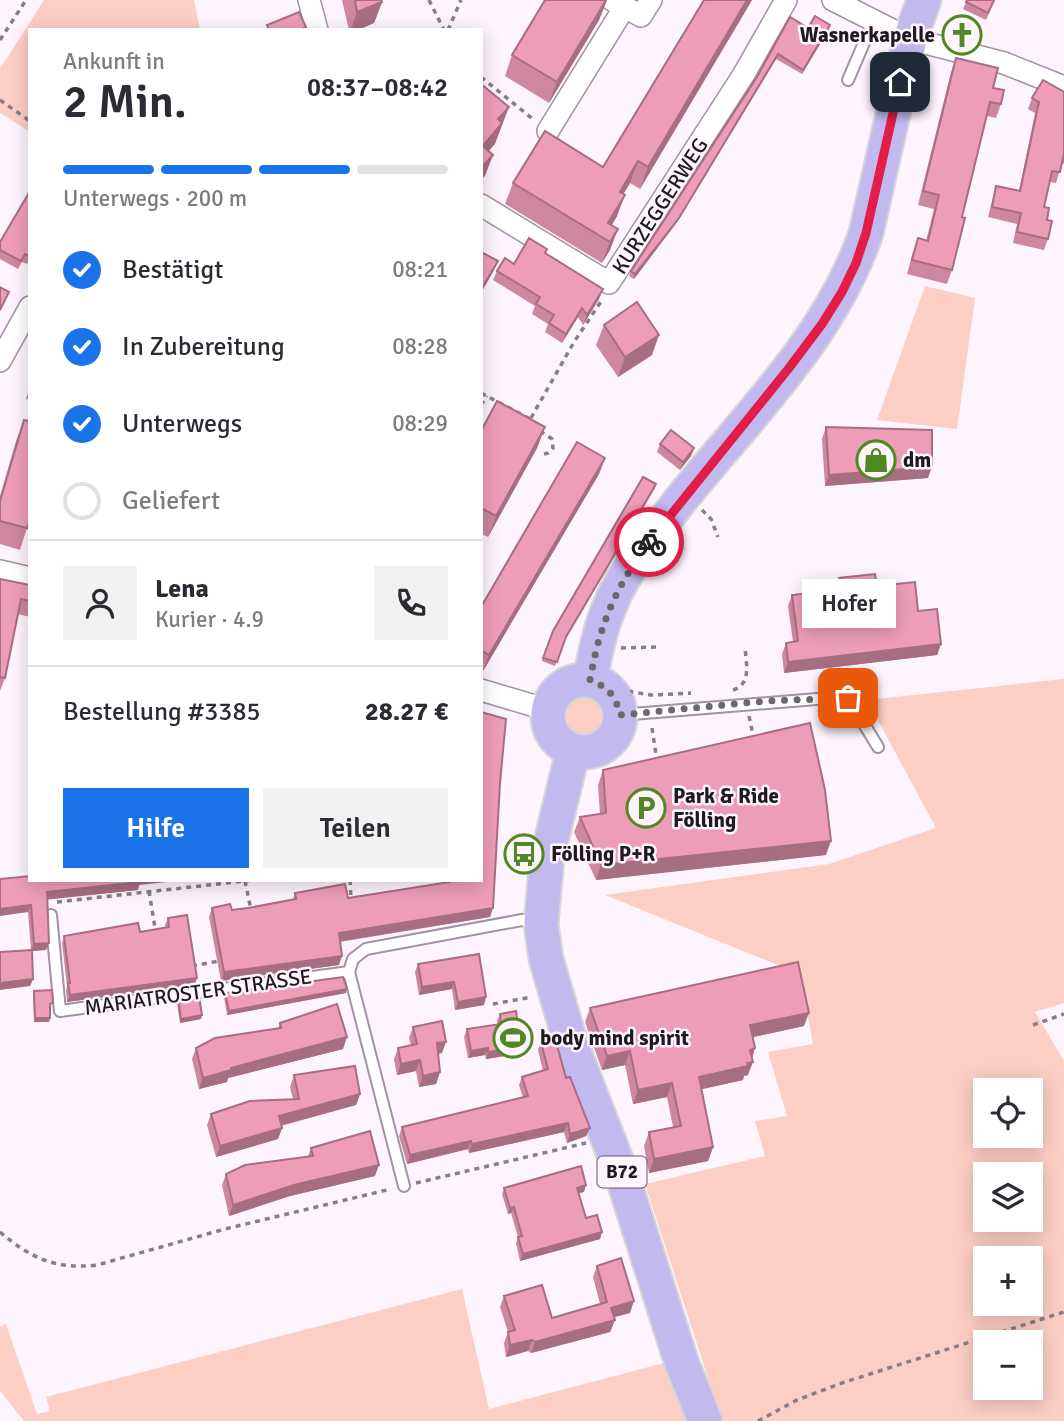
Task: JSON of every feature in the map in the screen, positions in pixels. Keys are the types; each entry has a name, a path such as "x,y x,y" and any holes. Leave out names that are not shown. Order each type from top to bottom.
{"main road":[{"path":"590,680 595,649 611,601 642,552 789,368 842,292 866,233 910,39 924,0"},
{"path":"590,680 611,692 618,703 618,728 611,740 600,748 587,752 573,751 562,745 553,735 548,723 548,710 559,690 568,684 590,680"},
{"name":"B72","path":"573,751 547,858 541,924 545,959 561,1015 608,1137 681,1361 705,1421"}],"street":[{"path":"309,0 316,28"},
{"path":"548,131 618,4 641,16 651,0"},
{"name":"KURZEGGERWEG","path":"483,206 609,283 744,74 786,0"},
{"path":"832,0 910,39 1004,63 1064,87"},
{"path":"0,362 28,311"},
{"path":"0,571 28,578"},
{"path":"483,691 548,710"}],"lane":[{"path":"848,80 873,22"},
{"path":"620,715 848,698 878,747"},
{"name":"MARIATROSTER STRASSE","path":"51,915 60,1010 349,972"},
{"path":"404,1186 349,972 353,959 366,949 522,920 541,924"}],"path":[{"path":"0,40 26,0"},
{"path":"429,0 445,28"},
{"path":"447,28 461,0"},
{"path":"483,79 548,131"},
{"path":"0,100 28,120"},
{"path":"531,418 574,342 604,297 609,283"},
{"path":"483,394 531,418 534,427 552,439 553,448 544,454"},
{"path":"483,402 487,396"},
{"path":"686,494 711,519 718,537"},
{"path":"613,652 619,648 656,647"},
{"path":"747,704 756,749"},
{"path":"652,728 658,766"},
{"path":"51,915 50,903 236,882"},
{"path":"246,882 253,918"},
{"path":"350,882 351,905"},
{"path":"149,891 158,945"},
{"path":"187,967 223,961"},
{"path":"493,1004 542,995"},
{"path":"1033,1025 1064,1014"},
{"path":"0,1233 21,1250 48,1262 84,1267 97,1265 225,1229 608,1137"},
{"path":"758,1421 779,1408 826,1388 969,1340 1064,1312"}],"shaded area":[{"path":"44,0 194,0 200,28 28,28 28,131 0,113 0,69"},
{"path":"925,286 975,298 957,429 877,420"},
{"path":"1064,679 1064,1003 1035,1012 1064,1061 1064,1421 722,1421 645,1184 765,1156 755,1121 787,1116 768,1052 813,1044 800,974 605,895 829,864 936,828 867,700"},
{"path":"585,689 603,696 611,707 611,720 606,732 596,741 584,745 571,740 558,726 569,694"},
{"path":"462,1289 489,1409 664,1363 687,1421 24,1421 0,1391 0,1327 6,1324 37,1414 50,1411 46,1397"}],"building":[{"path":"355,0 381,0 382,2 357,12"},
{"path":"545,0 606,0 557,82 512,55"},
{"path":"704,0 747,0 648,167 638,161 620,192 625,195 608,223 618,229 610,242 513,183 545,131 603,167"},
{"path":"994,0 988,13 966,2"},
{"path":"299,12 306,27 268,28 267,25"},
{"path":"815,16 830,25 803,70 778,54 679,218 635,274 631,271 757,77 790,17 808,28"},
{"path":"956,58 998,68 993,88 1004,90 1001,104 990,102 952,270 912,260 918,238 928,241 939,195 923,191"},
{"path":"1043,80 1064,92 1064,153 1060,172 1052,171 1044,207 1049,208 1047,220 1052,221 1048,239 1017,232 1021,213 992,207 996,186 1020,191 1039,102 1032,98"},
{"path":"483,86 509,107 498,119 502,123 483,146"},
{"path":"483,146 493,155 483,166"},
{"path":"28,194 28,255 25,254 21,261 0,250 0,242"},
{"path":"529,238 547,249 545,253 603,289 587,315 582,308 566,334 549,323 554,315 536,304 540,297 497,271 505,258 514,264"},
{"path":"483,253 498,261 483,286"},
{"path":"0,287 9,292 0,310"},
{"path":"637,302 659,335 625,357 604,325"},
{"path":"497,401 545,427 496,516 483,509 483,427"},
{"path":"24,420 28,421 27,528 0,521 0,501"},
{"name":"dm","path":"826,427 932,430 932,467 829,475"},
{"path":"671,430 694,448 683,462 660,444"},
{"path":"577,442 605,458 489,655 483,651 483,604"},
{"path":"643,477 656,484 566,637 557,662 543,658 553,631"},
{"path":"875,574 877,586 915,582 918,611 937,609 941,644 788,662 786,643 798,641 792,595 840,589 839,578"},
{"path":"0,579 28,585 28,601 21,599 5,678 0,677"},
{"path":"483,713 506,719 493,908 339,933 342,956 224,972 212,908 230,904 232,910 248,908 296,899 295,893 345,884 348,898 450,882 483,882"},
{"name":"Park & Ride Fölling","path":"810,723 825,790 831,841 601,865 580,817 606,813 603,770"},
{"path":"28,876 28,882 140,882 47,892 49,943 34,944 31,905 0,909 0,879"},
{"path":"187,915 197,978 70,995 64,936 138,923 140,932 169,927 168,918"},
{"path":"32,950 33,979 0,983 0,952"},
{"path":"479,954 486,997 458,1002 454,982 422,987 418,964"},
{"path":"798,962 809,1013 750,1025 755,1048 750,1050 753,1062 747,1063 748,1066 699,1077 713,1147 654,1159 649,1132 681,1126 672,1083 638,1090 630,1051 607,1056 590,1008"},
{"path":"343,977 347,989 229,1011 225,993"},
{"path":"52,990 50,1018 35,1018 34,991"},
{"path":"199,997 202,1015 181,1019 178,999"},
{"path":"337,1004 347,1037 203,1078 196,1048 215,1038 281,1028 280,1023"},
{"path":"516,1011 521,1042 514,1044 515,1048 488,1052 488,1048 471,1051 467,1029 501,1024 500,1014"},
{"path":"442,1021 446,1042 437,1043 440,1072 423,1076 420,1060 401,1064 398,1048 417,1044 413,1027"},
{"path":"555,1038 566,1078 570,1077 590,1128 570,1134 568,1123 410,1155 402,1127 528,1096 522,1077 548,1069 541,1042"},
{"path":"355,1066 360,1094 279,1116 282,1128 220,1146 211,1114 250,1101 299,1099 294,1075"},
{"path":"370,1131 379,1165 294,1185 233,1205 226,1174 245,1165 313,1156 311,1148"},
{"path":"581,1166 586,1185 577,1188 586,1218 597,1215 602,1232 523,1254 518,1237 522,1236 514,1207 510,1208 504,1188"},
{"path":"621,1258 634,1301 611,1308 615,1320 535,1342 532,1340 510,1345 508,1332 515,1330 504,1296 542,1285 552,1318 607,1302 597,1266"}],"way so far":[{"path":"649,542 611,601 595,649 590,680 611,692 618,703 620,715 766,701 848,698"}],"place":[{"name":"Wasnerkapelle","path":"962,35"},
{"name":"dm","path":"876,460"},
{"name":"Hofer","path":"848,698"},
{"name":"Park & Ride Fölling","path":"646,808"},
{"name":"Fölling P+R","path":"524,854"},
{"name":"body mind spirit","path":"513,1038"}],"route":[{"path":"649,542 789,368 842,292 866,233 900,82"}]}
